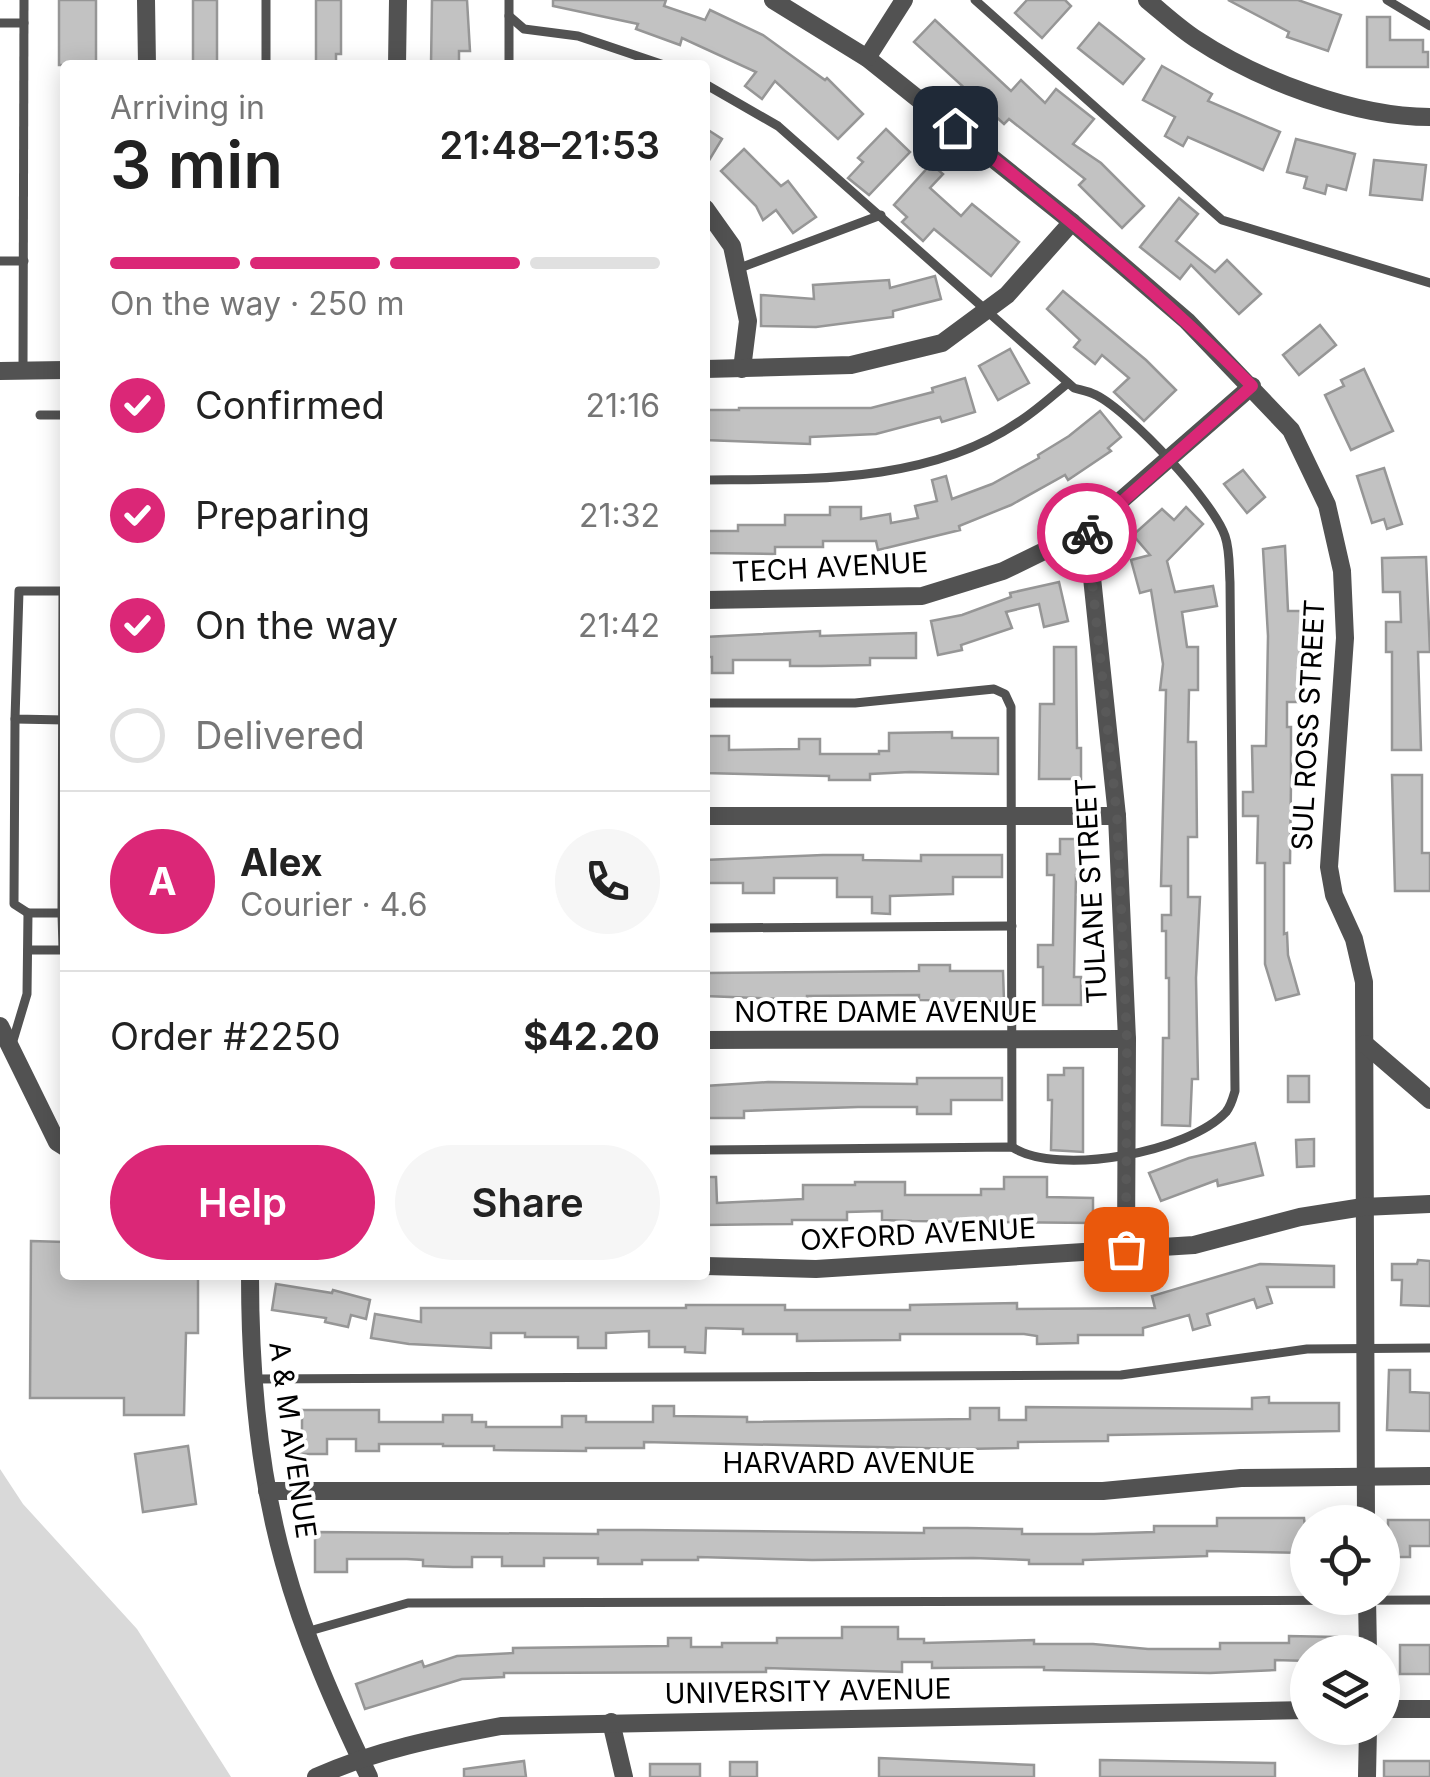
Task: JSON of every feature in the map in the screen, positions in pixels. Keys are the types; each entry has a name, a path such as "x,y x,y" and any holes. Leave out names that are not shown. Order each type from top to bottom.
{"street":[{"path":"146,0 147,60"},
{"path":"397,60 398,0"},
{"name":"SUL ROSS STREET","path":"773,0 867,58 1072,222 1188,321 1292,430 1327,505 1342,571 1345,638 1329,867 1334,895 1354,938 1364,982 1366,1505"},
{"path":"867,58 904,0"},
{"path":"1147,0 1196,39 1264,75 1322,98 1410,118 1430,118"},
{"path":"710,215 732,246 748,321 742,368"},
{"path":"710,369 851,365 942,343 1007,295 1072,222"},
{"path":"0,371 60,370"},
{"name":"TECH AVENUE","path":"710,600 922,596 1003,571 1086,530 1252,386"},
{"name":"TULANE STREET","path":"1086,530 1117,816 1127,1039 1126,1249"},
{"path":"710,816 1117,816"},
{"path":"0,1026 60,1144"},
{"name":"NOTRE DAME AVENUE","path":"710,1040 1127,1039"},
{"path":"1365,1044 1430,1100"},
{"name":"OXFORD AVENUE","path":"710,1266 816,1269 1194,1245 1300,1216 1363,1207 1430,1204"},
{"name":"A & M AVENUE","path":"250,1280 254,1379 268,1491 284,1564 306,1632 368,1777"},
{"name":"HARVARD AVENUE","path":"268,1491 1104,1490 1242,1478 1430,1476"},
{"path":"1400,1709 1430,1709"},
{"name":"UNIVERSITY AVENUE","path":"316,1777 360,1758 422,1740 501,1726 1290,1710"},
{"path":"611,1722 624,1777"},
{"path":"1367,1777 1368,1745"}],"lane":[{"path":"23,370 24,0"},
{"path":"266,0 266,60"},
{"path":"508,0 509,60"},
{"path":"975,0 1222,220 1430,283"},
{"path":"1387,0 1430,26"},
{"path":"508,16 524,28 578,36 649,60"},
{"path":"0,23 24,23"},
{"path":"710,87 778,126 1068,383 1097,395 1170,460 1212,512 1226,538 1230,582 1235,1091 1229,1109 1210,1125 1167,1144 1127,1156 1095,1160 1048,1160 1022,1154 1012,1147 710,1150"},
{"path":"737,269 881,215"},
{"path":"0,261 24,260"},
{"path":"710,480 814,479 896,470 957,453 1018,423 1068,383"},
{"path":"40,416 60,416"},
{"path":"60,591 19,591 14,904 28,913 60,913"},
{"path":"710,703 855,703 994,688 1005,694 1011,707 1013,816 1012,1147"},
{"path":"16,719 60,720"},
{"path":"11,1047 27,994 28,913"},
{"path":"710,928 1012,926"},
{"path":"28,950 60,950"},
{"path":"254,1379 1121,1375 1307,1349 1430,1348"},
{"path":"306,1632 408,1603 1290,1599"},
{"path":"1400,1600 1430,1600"}],"shaded area":[{"path":"0,1469 23,1504 137,1629 231,1777 0,1777"}],"building":[{"path":"59,0 96,0 96,60 60,60 59,65"},
{"path":"193,0 217,0 217,60 193,60"},
{"path":"316,0 341,0 341,54 336,54 336,60 316,60"},
{"path":"432,0 467,0 470,51 459,51 459,60 431,60"},
{"path":"553,0 666,0 664,6 705,20 710,10 763,35 827,78 863,114 838,139 775,81 762,99 745,86 756,72 682,38 680,45 636,29 638,24 553,6"},
{"path":"1027,0 1065,0 1071,6 1042,38 1015,13"},
{"path":"1228,0 1298,0 1341,15 1328,51 1287,37 1289,32"},
{"path":"1367,17 1390,17 1390,40 1423,40 1428,67 1367,67"},
{"path":"935,20 1011,91 1021,80 1045,103 1056,89 1094,119 1073,144 1101,163 1144,206 1122,228 1079,185 1085,179 1009,119 1004,124 914,42"},
{"path":"1099,23 1144,59 1123,84 1078,48"},
{"path":"1162,66 1212,94 1208,101 1280,132 1263,170 1188,137 1183,146 1165,136 1175,117 1143,100"},
{"path":"886,129 910,152 869,195 848,178 863,162 858,158"},
{"path":"710,131 722,139 710,159"},
{"path":"1296,139 1355,154 1346,190 1327,185 1325,194 1304,188 1307,177 1287,172"},
{"path":"744,149 781,186 788,181 816,217 793,233 776,210 763,220 756,206 721,171"},
{"path":"1374,160 1426,165 1422,200 1370,195"},
{"path":"931,164 943,174 930,188 961,216 972,204 1019,242 991,276 934,229 923,241 902,222 907,217 894,205"},
{"path":"1179,198 1198,214 1176,241 1215,272 1227,260 1261,294 1239,314 1191,265 1180,279 1140,247"},
{"path":"935,276 941,299 893,311 893,317 816,327 761,326 761,295 814,299 813,285 889,280 890,288"},
{"path":"1063,291 1176,390 1144,421 1114,392 1129,378 1102,355 1095,364 1074,347 1080,340 1047,309"},
{"path":"1320,325 1336,345 1299,375 1283,355"},
{"path":"1010,349 1029,383 998,400 979,366"},
{"path":"1364,369 1393,431 1351,450 1325,395 1344,386 1341,380"},
{"path":"965,378 975,412 876,434 810,437 810,444 710,440 710,410 871,408 933,392 932,388"},
{"path":"1100,411 1121,437 1108,448 1111,451 1068,480 1065,475 1011,505 959,526 960,530 878,550 876,541 823,541 823,547 775,547 775,554 710,553 710,531 738,531 738,525 785,525 785,515 830,515 830,507 861,507 861,519 890,514 891,523 918,518 915,506 937,501 932,480 946,476 952,499 992,484 1069,436"},
{"path":"1384,468 1402,524 1387,529 1384,519 1372,523 1357,476"},
{"path":"1243,470 1265,497 1247,513 1224,484"},
{"path":"1186,507 1203,524 1167,561 1175,592 1213,586 1217,606 1182,612 1187,647 1198,647 1198,690 1189,690 1188,742 1196,742 1197,837 1188,837 1188,897 1200,897 1196,978 1198,1079 1192,1079 1190,1126 1162,1125 1163,1038 1169,1038 1169,978 1162,915 1171,915 1171,886 1161,886 1166,690 1160,690 1163,664 1151,590 1140,593 1131,560 1150,555 1133,535 1162,509 1174,520"},
{"path":"1285,546 1288,611 1301,611 1299,702 1287,702 1287,727 1291,727 1290,863 1284,863 1284,934 1287,933 1288,955 1299,994 1276,1000 1265,964 1265,863 1257,863 1258,816 1243,816 1243,792 1253,792 1252,746 1266,746 1268,636 1263,549"},
{"path":"1426,557 1430,652 1418,652 1421,750 1392,750 1392,652 1386,652 1386,622 1401,622 1400,592 1383,592 1382,558"},
{"path":"1059,582 1068,621 1044,627 1039,604 1006,612 1012,628 961,645 962,650 938,655 931,621 962,615 1011,597 1010,593"},
{"path":"820,631 820,636 916,633 916,658 870,658 870,665 821,666 790,666 790,660 733,660 733,673 712,673 710,637"},
{"path":"1054,647 1076,647 1081,779 1039,779 1040,704 1054,704"},
{"path":"952,732 952,738 998,738 998,774 910,772 870,774 870,780 829,780 829,776 710,773 710,736 729,736 729,750 799,749 799,739 820,739 820,754 879,754 889,751 889,733"},
{"path":"1392,775 1422,775 1422,853 1430,853 1430,891 1395,891"},
{"path":"1060,839 1080,839 1074,977 1081,977 1081,1005 1043,1005 1043,967 1038,967 1038,945 1053,945 1054,875 1047,875 1047,854 1060,854"},
{"path":"863,855 863,860 921,861 921,855 1002,855 1002,877 953,877 953,894 890,896 890,914 872,913 872,897 837,897 837,878 774,878 774,893 743,893 743,883 710,883 710,860"},
{"path":"919,965 950,965 950,971 1003,971 1004,1001 919,1000 919,995 807,996 807,1000 710,996 710,973 919,971"},
{"path":"1064,1068 1083,1068 1083,1152 1051,1150 1048,1075 1064,1075"},
{"path":"1288,1076 1309,1076 1309,1102 1288,1102"},
{"path":"917,1078 1002,1078 1002,1100 951,1100 951,1114 917,1114 917,1107 858,1107 744,1111 744,1118 710,1118 710,1086 768,1082 917,1084"},
{"path":"1314,1139 1314,1166 1297,1167 1296,1140"},
{"path":"1255,1143 1263,1175 1218,1186 1217,1180 1161,1201 1149,1173 1189,1158"},
{"path":"710,1177 716,1177 717,1203 803,1199 803,1185 855,1182 905,1182 905,1195 981,1195 981,1189 1004,1189 1004,1177 1047,1177 1047,1197 1093,1198 1093,1223 882,1220 882,1211 847,1212 847,1220 792,1220 792,1224 710,1225"},
{"path":"31,1241 60,1242 60,1280 198,1280 198,1333 186,1333 184,1415 124,1415 124,1398 30,1398"},
{"path":"1418,1260 1430,1261 1430,1306 1401,1305 1402,1280 1392,1280 1392,1264 1417,1264"},
{"path":"1260,1264 1334,1266 1334,1287 1267,1287 1272,1303 1257,1308 1254,1299 1207,1314 1210,1325 1193,1330 1189,1315 1143,1328 1143,1335 1078,1335 1078,1343 1037,1344 1037,1336 1024,1334 900,1334 900,1340 797,1341 797,1334 743,1334 743,1329 706,1328 705,1353 685,1352 685,1347 649,1347 649,1331 606,1333 606,1348 578,1348 578,1337 525,1337 525,1333 491,1333 491,1348 371,1338 375,1314 421,1322 421,1308 785,1305 785,1310 910,1310 910,1305 1017,1303 1017,1309 1155,1308 1152,1296"},
{"path":"276,1284 332,1293 333,1290 370,1300 366,1319 351,1315 348,1327 325,1322 326,1318 272,1310"},
{"path":"1389,1370 1410,1370 1410,1392 1430,1393 1430,1431 1387,1430"},
{"path":"1269,1397 1269,1403 1339,1403 1339,1431 1108,1435 1108,1441 1018,1442 1018,1448 963,1449 644,1442 644,1448 586,1451 379,1444 379,1451 356,1451 356,1439 327,1439 327,1454 290,1454 290,1433 302,1433 302,1410 379,1410 379,1422 443,1422 443,1415 472,1415 472,1422 486,1422 486,1427 562,1427 562,1416 586,1416 586,1422 653,1422 653,1406 674,1406 674,1416 747,1417 747,1422 970,1419 970,1408 999,1408 999,1420 1026,1420 1026,1407 1252,1409 1252,1398"},
{"path":"188,1446 196,1504 143,1512 135,1454"},
{"path":"1217,1518 1290,1518 1290,1553 1207,1551 1207,1556 1083,1560 1083,1564 973,1558 698,1557 642,1560 642,1564 598,1564 598,1558 544,1558 544,1566 502,1566 502,1557 472,1557 472,1567 453,1567 423,1566 423,1560 347,1559 347,1572 315,1572 315,1532 924,1533 924,1528 967,1528 1022,1529 1022,1534 1094,1534 1154,1532 1154,1526 1217,1526"},
{"path":"1400,1520 1430,1520 1430,1546 1410,1546 1410,1557 1400,1557"},
{"path":"842,1627 898,1627 898,1639 924,1639 924,1643 1034,1640 1034,1644 1220,1649 1220,1643 1289,1643 1290,1636 1290,1660 1275,1660 1275,1670 1210,1673 1044,1667 932,1668 932,1662 902,1662 902,1672 766,1668 766,1672 504,1673 504,1677 462,1679 365,1709 356,1684 422,1661 424,1667 457,1656 513,1653 513,1648 668,1646 668,1638 691,1638 691,1647 722,1647 722,1643 777,1643 777,1638 842,1638"},
{"path":"1400,1645 1430,1645 1430,1674 1400,1674"},
{"path":"879,1758 1034,1765 1034,1777 879,1777"},
{"path":"1100,1760 1275,1763 1275,1777 1100,1777"},
{"path":"524,1761 526,1777 464,1777 464,1769"},
{"path":"1384,1761 1430,1761 1430,1777 1384,1777"},
{"path":"730,1762 757,1762 757,1777 730,1777"},
{"path":"650,1764 700,1764 700,1777 650,1777"}],"way so far":[{"path":"1087,533 1117,816 1127,1039 1126,1249"}],"route":[{"path":"955,128 1188,321 1252,386 1087,533"}]}
